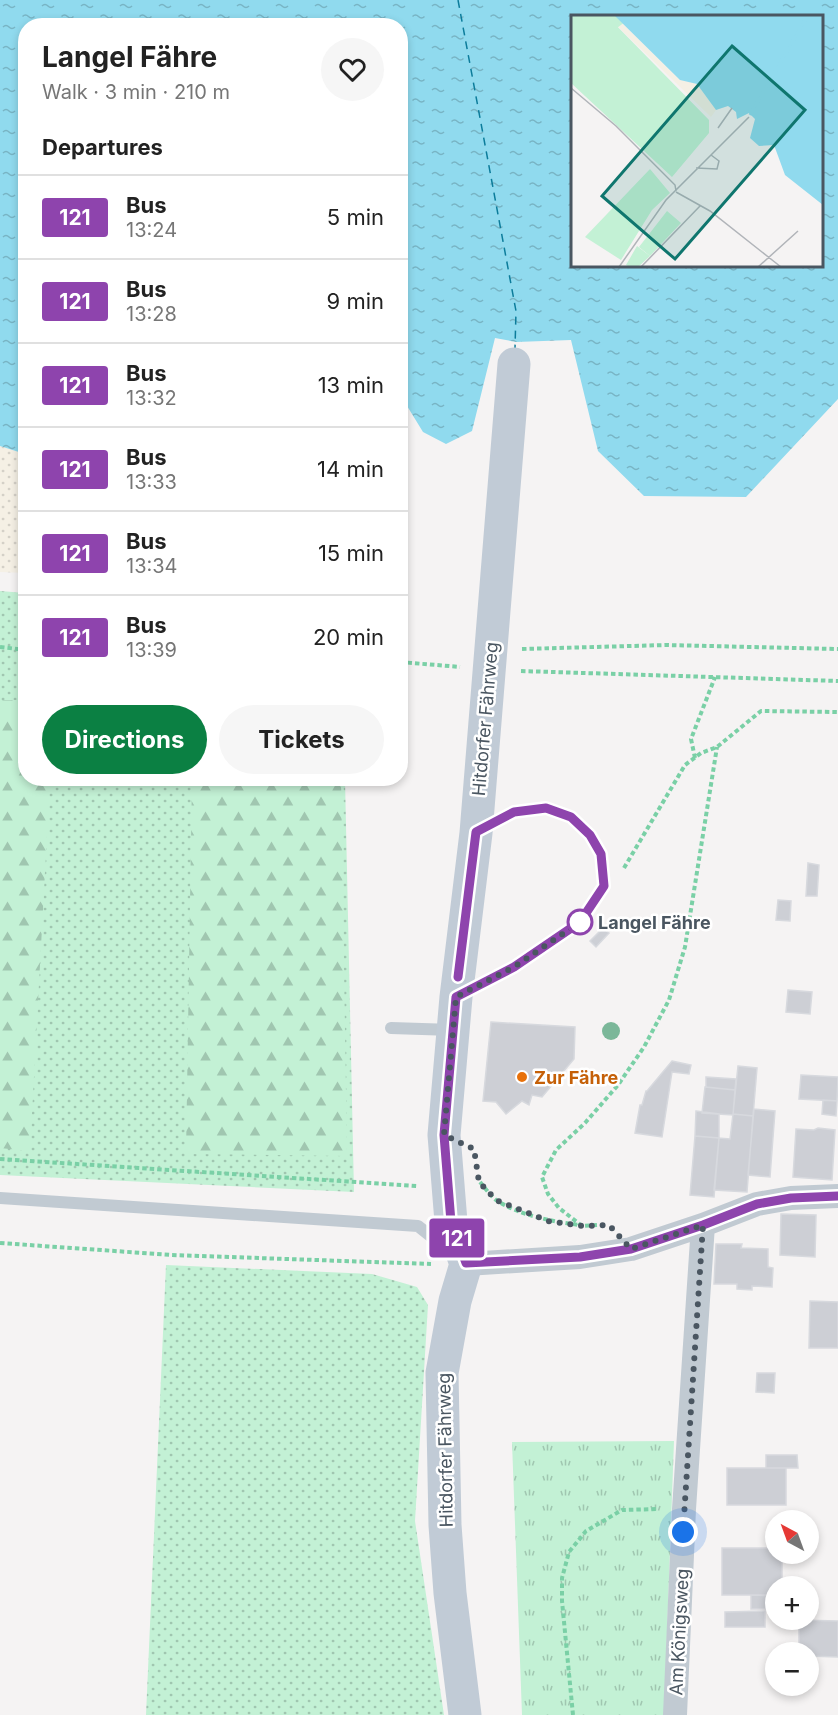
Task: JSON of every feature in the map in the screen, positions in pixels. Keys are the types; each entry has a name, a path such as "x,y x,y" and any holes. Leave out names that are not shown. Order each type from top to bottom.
{"street":[{"name":"Hitdorfer Fährweg","path":"465,1715 450,1593 445,1525 442,1374 455,1301 466,1263 451,1222 444,1135 456,997 476,832 514,364"},
{"path":"466,1263 580,1257 631,1249 757,1204 791,1198 838,1196"},
{"name":"Am Königsweg","path":"675,1715 684,1509 703,1225"}],"lane":[{"path":"456,997 514,967 580,922 604,886 601,854 590,835 571,817 546,808 514,812 476,832"},
{"path":"391,1028 453,1030"},
{"path":"0,1198 418,1226 466,1263"}],"path":[{"path":"408,662 491,660 666,645 838,650"},
{"path":"0,647 18,649"},
{"path":"491,660 715,677 838,681"},
{"path":"695,758 691,740 715,677"},
{"path":"604,886 621,873 685,765 717,747 761,711 838,712"},
{"path":"582,1226 559,1208 548,1194 542,1177 556,1150 585,1123 631,1066 669,1000 685,947 717,747"},
{"path":"0,1160 447,1188"},
{"path":"479,1182 496,1200 548,1221 582,1226 609,1225 631,1249"},
{"path":"0,1243 172,1255 409,1264 466,1263"},
{"path":"573,1715 562,1601 562,1578 569,1552 586,1531 622,1510 684,1509"}],"green space":[{"path":"0,591 18,592 18,786 345,786 354,1192 0,1175"},
{"path":"0,700 18,700 18,786 50,786 30,1151 0,1148"},
{"path":"192,786 341,786 347,1156 186,1154"},
{"path":"166,1265 372,1274 417,1287 428,1305 415,1521 444,1715 146,1715"},
{"path":"674,1441 664,1715 522,1715 512,1442"}],"sand":[{"path":"0,446 18,452 18,573 0,572"}],"water":[{"path":"0,0 838,0 838,399 746,497 644,496 598,451 571,340 516,342 495,338 472,431 446,444 423,432 408,408 408,18 18,18 18,452 0,446"}],"building":[{"path":"808,863 819,865 817,896 806,896"},
{"path":"778,900 791,901 790,921 776,920"},
{"path":"603,928 609,933 596,947 590,941"},
{"path":"788,990 812,992 810,1014 786,1012"},
{"name":"Zur Fähre","path":"491,1022 575,1027 574,1059 542,1097 532,1095 529,1105 522,1101 506,1114 496,1102 483,1101"},
{"path":"672,1061 691,1065 689,1074 672,1072 662,1137 635,1133 640,1105 642,1105 646,1091"},
{"path":"738,1066 757,1068 753,1116 733,1114"},
{"path":"801,1075 838,1077 837,1101 799,1099"},
{"path":"706,1077 736,1079 735,1090 706,1087"},
{"path":"705,1087 735,1090 733,1115 702,1113"},
{"path":"823,1100 837,1101 836,1116 822,1114"},
{"path":"754,1109 775,1111 770,1177 748,1175"},
{"path":"696,1111 719,1114 719,1138 695,1136"},
{"path":"733,1114 753,1116 747,1192 714,1190 719,1138 730,1139"},
{"path":"818,1128 835,1130 832,1180 793,1177 796,1129 814,1130"},
{"path":"695,1136 719,1138 714,1197 690,1195"},
{"path":"781,1214 816,1215 815,1257 780,1255"},
{"path":"716,1244 742,1244 741,1248 768,1249 768,1267 773,1268 772,1287 752,1286 752,1290 737,1289 737,1284 714,1284"},
{"path":"810,1301 838,1302 838,1348 809,1348"},
{"path":"757,1373 775,1373 774,1393 756,1392"},
{"path":"766,1455 797,1455 798,1468 766,1468"},
{"path":"727,1468 786,1468 786,1505 727,1505"},
{"path":"722,1548 765,1548 765,1564 782,1564 782,1576 765,1576 765,1595 722,1595"},
{"path":"751,1595 765,1596 765,1609 751,1609"},
{"path":"765,1611 765,1627 725,1627 725,1612"},
{"path":"819,1621 838,1621 838,1657 819,1656 819,1642 799,1642 799,1630 819,1630"}],"ferry route":[{"path":"458,0 516,311 515,348"}],"bus line":[{"name":"121","path":"458,977 476,832 514,812 546,808 571,817 590,835 601,854 604,886 580,922 556,940 514,967 456,997 444,1135 451,1222 466,1263 580,1257 631,1249 757,1204 791,1198 838,1196"}],"place":[{"name":"Langel Fähre","path":"580,922"},
{"name":"Zur Fähre","path":"522,1077"}],"route":[{"path":"580,922 514,967 456,997 444,1135 474,1149 479,1182 496,1200 548,1221 582,1226 609,1225 631,1249 703,1225 683,1532"}]}
